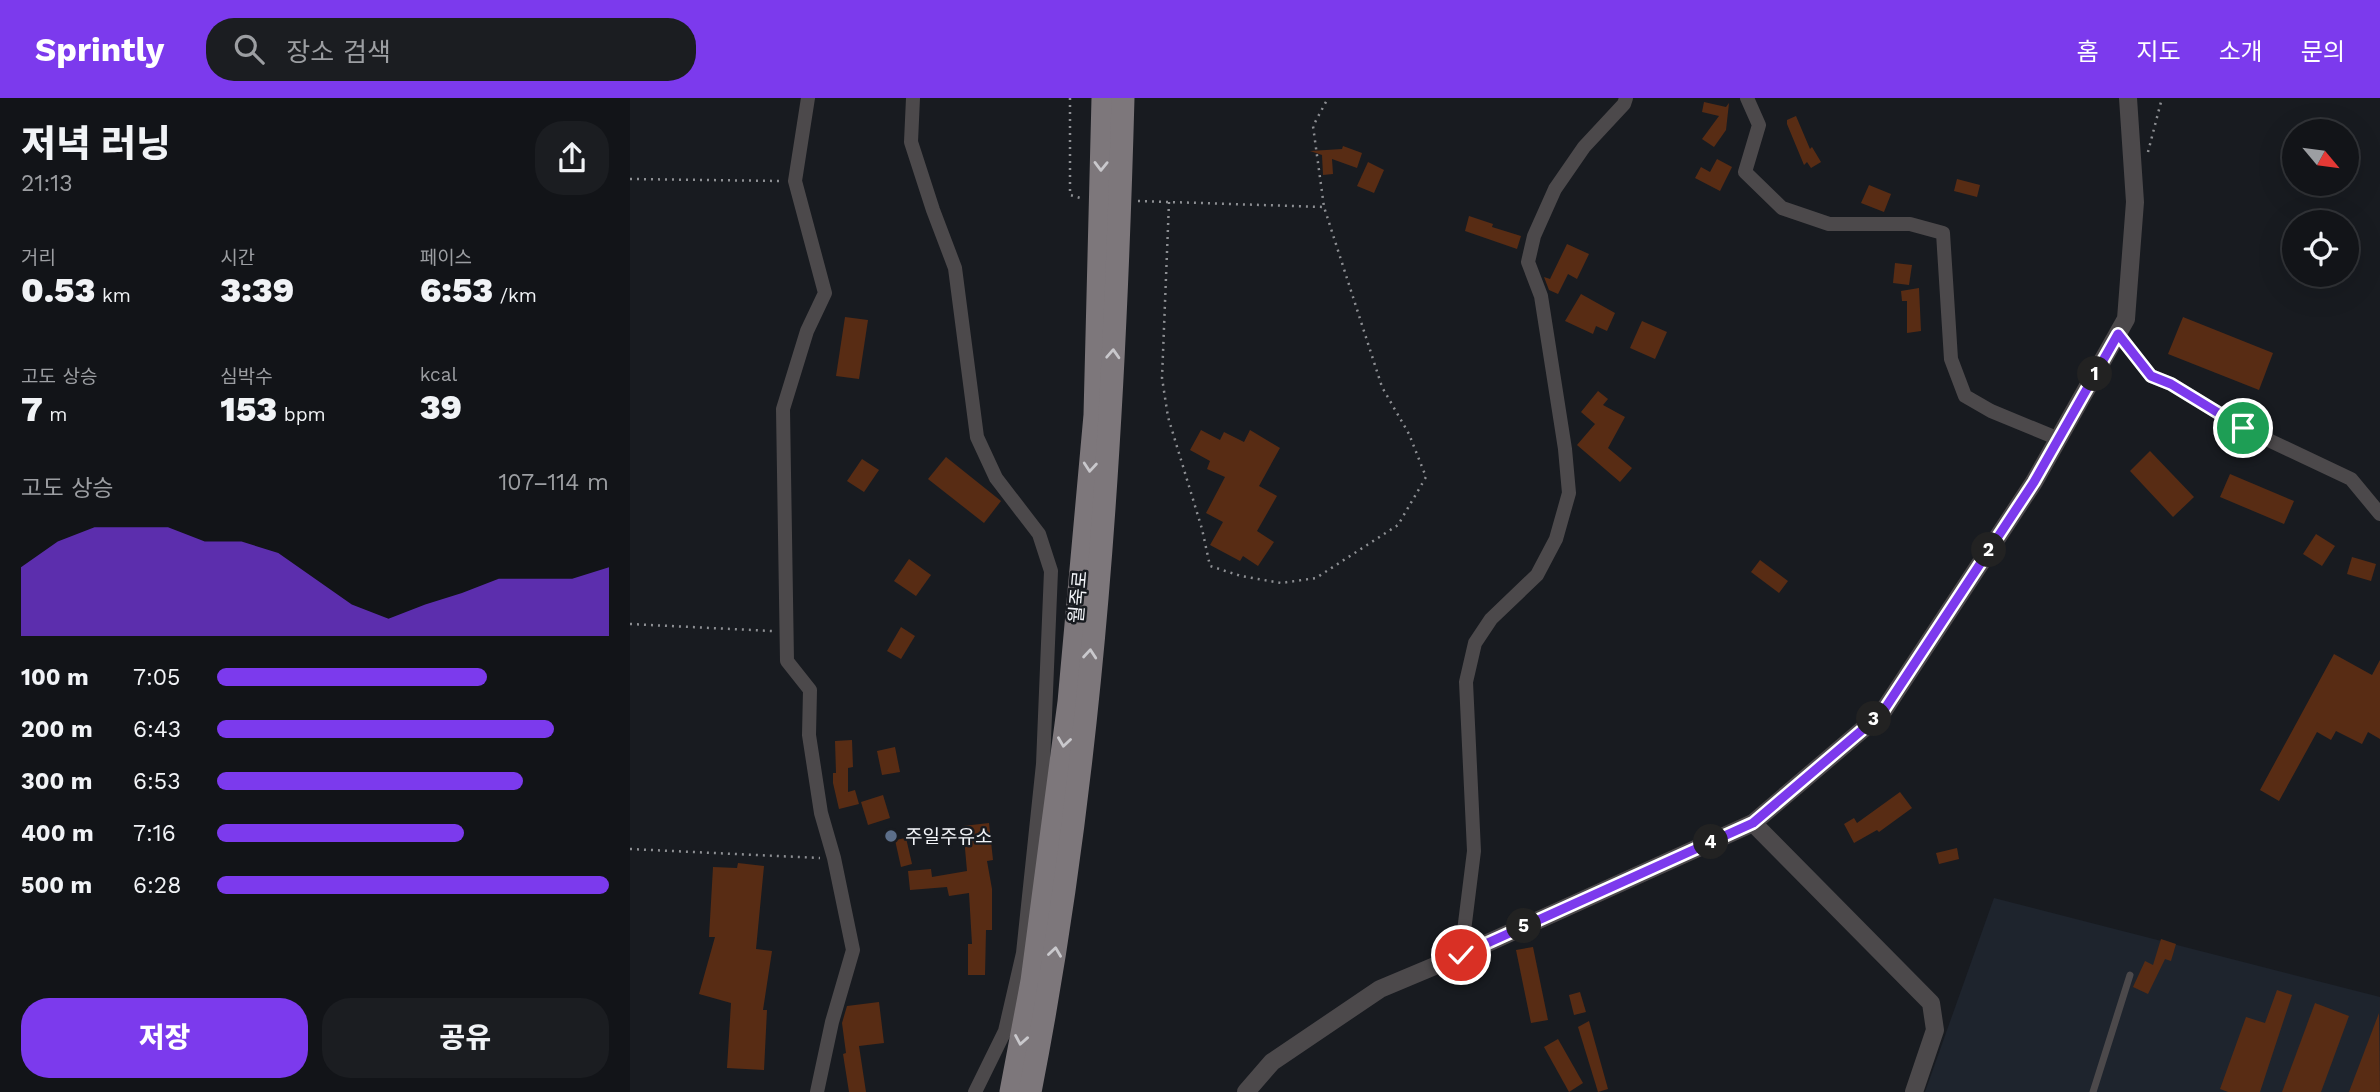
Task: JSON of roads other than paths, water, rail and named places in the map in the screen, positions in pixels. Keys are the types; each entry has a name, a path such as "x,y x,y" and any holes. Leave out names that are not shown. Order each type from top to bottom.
{"main road":[{"name":"월죽로","path":"1012,1092 1032,981 1069,702 1095,415 1103,98"},
{"name":"월죽로","path":"1030,1092 1049,994 1072,821 1094,616 1107,469 1119,256 1123,98"}],"street":[{"path":"808,98 795,181 825,293 807,331 783,409 787,661 810,690 809,735 821,813 834,858 853,950 832,1021 817,1092"},
{"path":"913,98 911,142 955,268 977,437 996,478 1039,534 1051,571 1043,764 1023,953 1005,1031 975,1092"},
{"path":"1461,955 1474,851 1466,682 1475,643 1491,619 1538,575 1556,539 1569,493 1565,449 1541,296 1528,262 1534,236 1555,189 1584,147 1626,98"},
{"path":"1747,98 1759,125 1745,172 1782,208 1829,224 1910,224 1943,233 1951,359 1965,396 1991,411 2059,439"},
{"path":"1246,1092 1272,1062 1380,989 1753,823 1882,713 2034,482 2126,319 2135,202 2128,98"},
{"path":"2118,334 2151,376 2171,384 2243,428 2351,479 2380,514"},
{"path":"1753,823 1931,1003 1935,1030 1914,1092"}],"lane":[{"path":"2093,1092 2130,975"}],"place":[{"name":"주일주유소","path":"891,836"}]}
